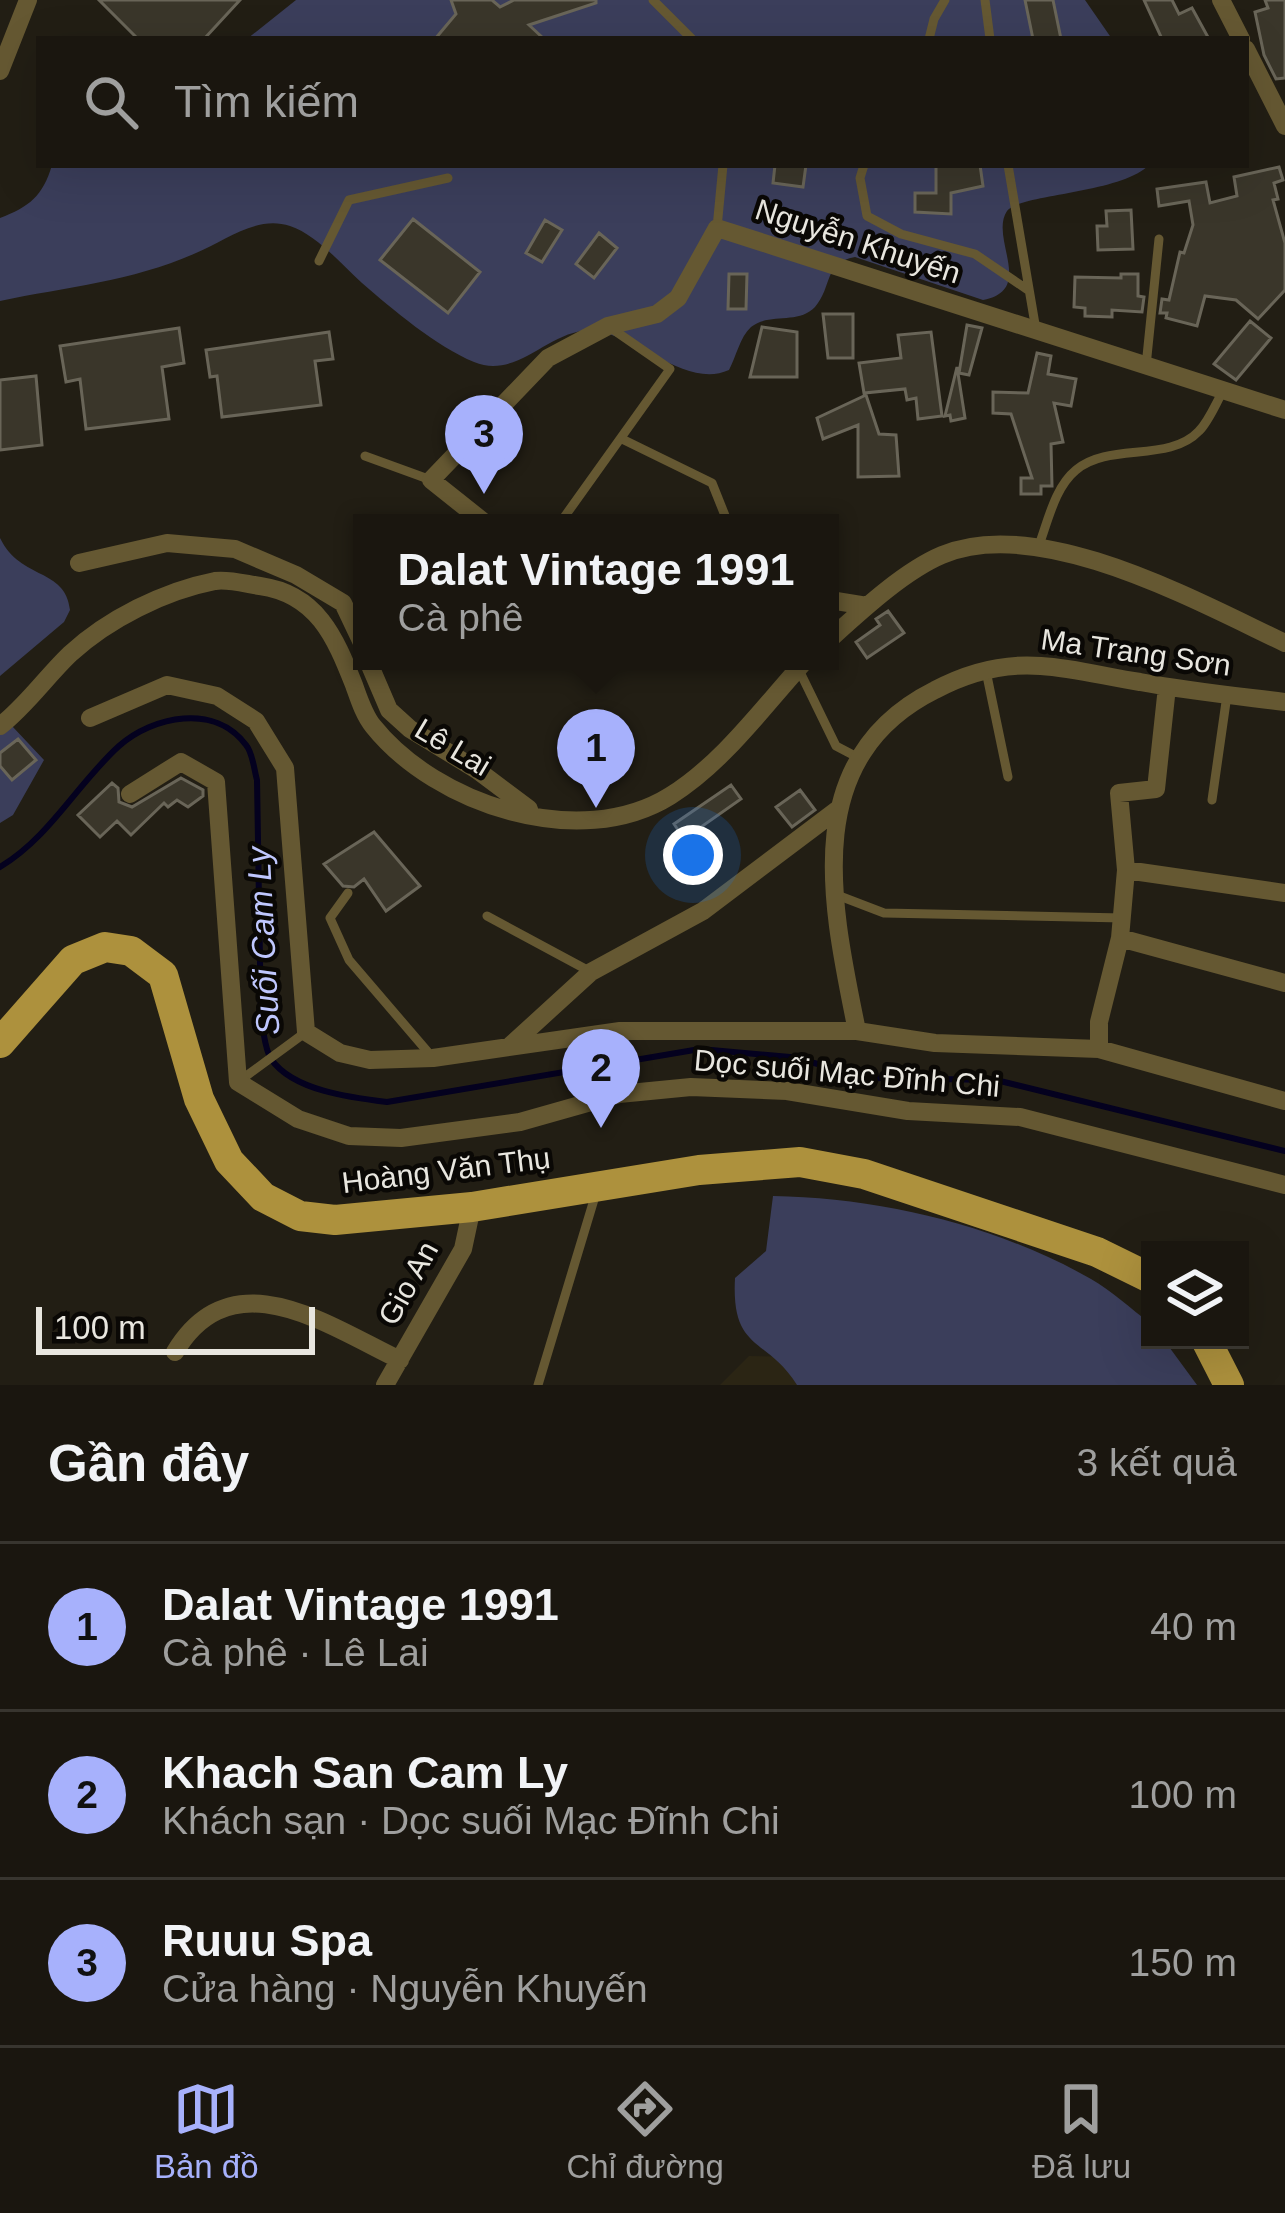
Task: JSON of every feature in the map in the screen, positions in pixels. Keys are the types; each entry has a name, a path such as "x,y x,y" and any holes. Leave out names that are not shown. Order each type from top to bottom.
{"main road":[{"name":"Hoàng Văn Thụ","path":"0,1042 74,960 105,947 131,951 163,975 200,1099 229,1161 263,1197 300,1216 335,1220 472,1207 699,1170 800,1162 863,1174 1097,1252 1141,1274"},
{"path":"1211,1349 1229,1385"}],"street":[{"path":"0,71 28,0"},
{"path":"1221,0 1239,36"},
{"path":"1249,55 1285,126"},
{"name":"Nguyễn Khuyến","path":"430,480 548,358 608,326 657,314 678,298 717,228 1285,410"},
{"path":"430,480 473,514"},
{"path":"79,563 167,543 235,549 296,575 343,603 353,624"},
{"path":"839,631 940,556 982,544 1039,545 1108,565 1285,643"},
{"name":"Lê Lai","path":"0,726 74,651 142,605 219,580 278,589 316,611 341,651 370,723 403,757 446,785 496,806 576,822 624,816 667,798 709,767 797,670"},
{"path":"839,601 867,606"},
{"name":"Ma Trang Sơn","path":"857,1031 833,893 836,810 857,757 909,703 961,677 1038,665 1285,702"},
{"path":"372,670 389,710 410,729 538,815"},
{"path":"90,718 167,686 217,696 256,721 285,768 306,1032 340,1053 370,1060 433,1058 620,1030 857,1031 934,1043 1099,1049 1285,1101"},
{"path":"1099,1049 1099,1022 1121,928 1126,870 1119,793 1156,789 1167,687"},
{"path":"130,794 182,763 216,782 238,1082 200,1099"},
{"path":"509,1047 591,972 703,911 836,810"},
{"path":"1126,870 1285,893"},
{"path":"1121,928 1285,982"},
{"name":"Dọc suối Mạc Đĩnh Chi","path":"238,1082 298,1119 349,1136 400,1138 520,1122 619,1094 691,1087 787,1091 908,1111 1020,1117 1285,1185"},
{"name":"Gio An","path":"386,1385 463,1250 472,1207"},
{"path":"175,1352 191,1325 209,1315 230,1306 266,1303 294,1310 400,1360"}],"lane":[{"path":"653,0 689,36"},
{"path":"930,36 945,0"},
{"path":"985,0 990,36"},
{"path":"717,228 722,168"},
{"path":"863,168 860,178 868,216 901,234 975,254 1028,290"},
{"path":"1008,168 1036,331"},
{"path":"319,261 349,200 448,178"},
{"path":"1146,366 1160,239"},
{"path":"567,514 670,369 608,326"},
{"path":"1039,545 1073,471 1087,463 1166,447 1198,433 1223,391"},
{"path":"622,439 712,483 724,514"},
{"path":"365,456 430,480"},
{"path":"804,670 836,746 857,757"},
{"path":"986,671 1008,777"},
{"path":"1213,800 1227,695"},
{"path":"348,892 329,918 349,960 433,1058"},
{"path":"833,893 884,913 1121,928"},
{"path":"487,916 591,972"},
{"path":"238,1082 306,1032"},
{"path":"538,1385 597,1187"}],"shaded area":[{"path":"296,0 1085,0 1110,36 251,36"},
{"path":"51,168 1145,168 1116,182 1030,201 1007,211 1003,235 1009,275 999,294 983,300 855,257 833,270 815,307 800,316 751,327 729,370 714,374 682,369 618,337 585,331 568,334 507,364 474,362 415,327 310,236 277,224 241,231 148,270 0,301 0,218 34,199"},
{"path":"0,538 19,561 60,587 70,610 64,622 0,676"},
{"path":"12,726 44,760 13,815 0,823 0,734"},
{"path":"773,1196 855,1202 977,1230 1054,1260 1099,1284 1141,1316 1141,1349 1171,1349 1197,1385 797,1385 745,1331 735,1302 735,1278 766,1251"},
{"path":"749,1356 804,1357 836,1385 720,1385"}],"building":[{"path":"99,0 240,0 207,36 135,36"},
{"path":"451,0 492,0 500,7 514,0 596,0 529,25 541,36 438,36 456,14"},
{"path":"1025,0 1053,0 1060,36 1032,36"},
{"path":"1144,0 1172,0 1179,14 1192,8 1207,36 1161,36"},
{"path":"1265,0 1285,0 1285,78 1276,79 1264,55 1255,12 1268,8"},
{"path":"1279,167 1283,180 1274,183 1278,199 1273,200 1285,243 1285,290 1258,319 1236,300 1205,296 1197,326 1166,318 1167,313 1160,313 1162,299 1169,300 1180,252 1184,253 1193,225 1189,201 1159,206 1157,189 1206,182 1210,203 1237,196 1234,177"},
{"path":"775,168 806,168 803,187 773,183"},
{"path":"936,168 980,168 983,186 951,193 951,214 915,212 915,193 936,193"},
{"path":"1131,210 1133,249 1098,250 1097,226 1107,226 1106,211"},
{"path":"413,219 480,272 448,313 380,260"},
{"path":"545,220 562,230 542,262 526,253"},
{"path":"599,233 617,248 594,278 576,264"},
{"path":"729,274 747,274 746,309 728,309"},
{"path":"1121,274 1138,274 1142,312 1112,310 1112,317 1085,316 1085,308 1074,307 1075,277 1121,278"},
{"path":"823,314 853,314 853,358 828,358"},
{"path":"1250,321 1271,338 1236,380 1214,364"},
{"path":"967,325 982,328 969,375 959,373"},
{"path":"762,327 797,332 797,377 750,377"},
{"path":"179,328 184,363 162,367 169,419 86,429 80,379 66,382 60,346"},
{"path":"329,332 333,359 315,361 321,405 222,417 217,376 210,377 206,350"},
{"path":"931,332 942,416 918,419 916,398 907,400 905,389 864,393 859,363 901,358 898,335"},
{"path":"1037,353 1051,356 1048,374 1076,379 1071,406 1054,403 1063,442 1051,444 1052,486 1041,486 1041,494 1021,494 1021,478 1032,478 1011,414 993,413 993,392 1028,393"},
{"path":"957,367 965,418 951,421 950,415 945,416"},
{"path":"36,376 42,445 0,450 0,380"},
{"path":"866,395 879,434 896,435 899,476 858,477 858,425 823,439 817,418"},
{"path":"888,611 904,633 867,658 856,642 880,625 876,619"},
{"path":"18,739 36,760 12,780 0,766 0,753"},
{"path":"181,778 203,790 203,796 188,807 177,800 168,807 164,803 131,835 117,821 100,837 78,815 112,783 118,788 119,802 132,807"},
{"path":"731,785 741,799 684,839 674,824"},
{"path":"800,790 815,810 792,827 776,807"},
{"path":"374,832 420,886 386,911 364,879 354,887 343,886 324,864"}],"waterway":[{"name":"Suối Cam Ly","path":"0,867 49,826 119,746 166,721 201,719 233,732 252,757 257,780 261,1021 271,1059 308,1086 387,1102 700,1049 790,1057 874,1078 996,1080 1285,1151"}],"place":[{"name":"Ruuu Spa","path":"484,494"},
{"name":"Dalat Vintage 1991","path":"596,808"},
{"name":"Khach San Cam Ly","path":"601,1128"}]}
